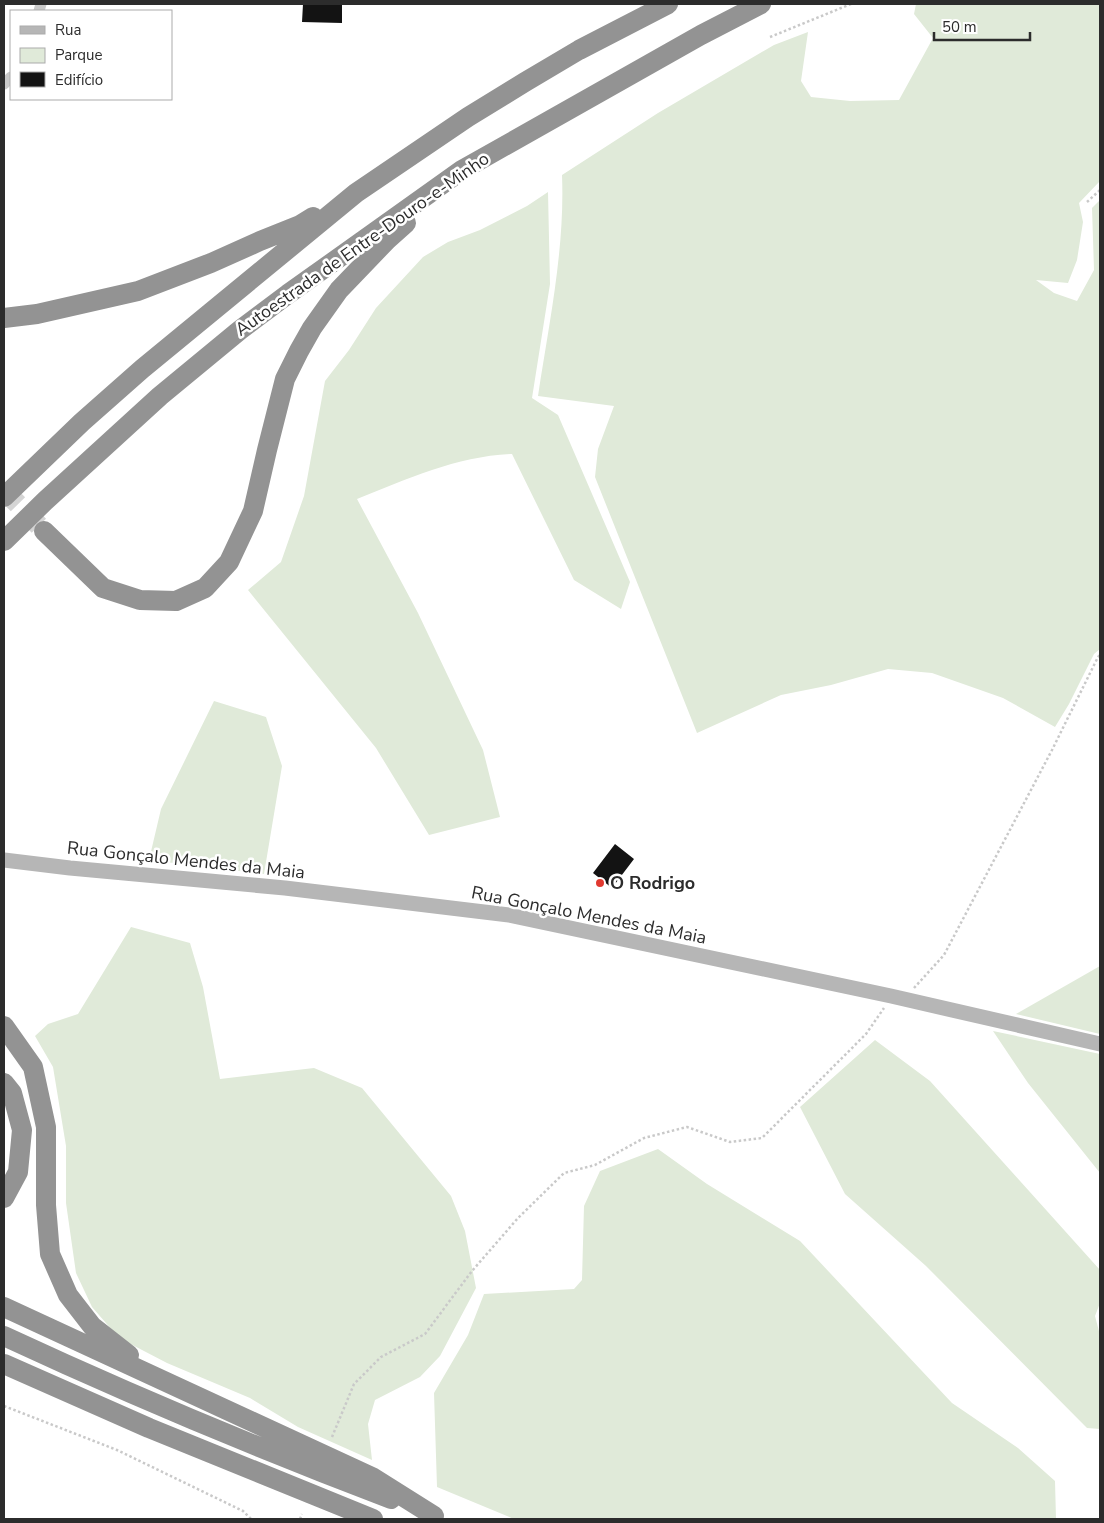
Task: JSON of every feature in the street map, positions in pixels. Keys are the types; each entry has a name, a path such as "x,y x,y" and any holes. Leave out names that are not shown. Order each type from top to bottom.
{"highway":[{"name":"Autoestrada de Entre-Douro-e-Minho","path":"4,497 82,422 142,369 356,193 525,82 580,50 668,4"},
{"name":"Autoestrada de Entre-Douro-e-Minho","path":"4,541 122,430 198,363 288,294 462,170 701,35 761,4"},
{"path":"44,531 103,588 140,600 176,601 205,588 229,562 253,511 285,379 312,328 339,290 357,271 387,240 462,170"},
{"path":"4,318 37,314 138,291 211,263 300,225 356,193"},
{"path":"4,1026 33,1067 46,1126 46,1205 50,1254 68,1295 92,1326 120,1349 170,1384"},
{"path":"4,1083 12,1093 22,1130 18,1172 4,1198"},
{"path":"4,1307 372,1477 438,1518"},
{"path":"4,1336 110,1384 251,1444 438,1518"},
{"path":"4,1364 158,1432 373,1519"}],"street":[{"name":"Rua Gonçalo Mendes da Maia","path":"4,860 285,888 509,915 898,998 1100,1044"}],"path":[{"path":"770,37 851,4"},
{"path":"1087,202 1100,190"},
{"path":"332,1437 354,1384 381,1357 425,1334 472,1271 518,1218 564,1174 595,1165 644,1138 687,1127 730,1142 762,1138 866,1034 898,998 944,956 1100,655"},
{"path":"4,1406 117,1450 243,1511 251,1519"},
{"path":"300,1519 302,1514"}],"green space":[{"path":"916,4 1100,4 1100,181 1079,203 1083,222 1077,260 1068,283 1036,280 1054,293 1077,301 1094,270 1092,208 1100,200 1100,649 1094,654 1069,704 1055,727 1003,698 932,673 888,669 831,685 781,695 697,733 595,477 598,449 614,406 538,396 559,258 562,175 658,113 774,45 808,32 801,81 811,97 850,101 899,100 933,38 914,14"},
{"path":"548,192 550,284 532,398 558,415 630,582 621,609 574,580 512,454 472,459 452,464 414,476 357,499 418,613 483,750 500,817 429,835 376,748 248,590 281,562 304,496 325,381 349,350 376,308 423,257 448,242 480,230 527,206"},
{"path":"214,701 266,717 282,766 264,874 149,860 161,809"},
{"path":"131,927 190,943 203,987 220,1079 314,1068 362,1088 451,1196 465,1231 476,1288 440,1356 420,1377 375,1400 368,1424 372,1460 298,1427 250,1398 167,1363 119,1338 92,1307 76,1273 66,1203 66,1146 53,1067 35,1036 48,1024 78,1014"},
{"path":"1100,966 1100,1034 1016,1014"},
{"path":"993,1031 1100,1054 1100,1173 1028,1083"},
{"path":"875,1040 930,1081 1100,1270 1100,1303 1095,1316 1100,1335 1100,1429 1087,1428 926,1266 845,1194 800,1107"},
{"path":"658,1149 707,1184 800,1241 952,1403 1018,1448 1055,1481 1056,1519 514,1519 437,1487 434,1393 468,1335 484,1294 574,1289 582,1280 584,1206 600,1171"}],"building":[{"path":"303,4 342,4 342,23 302,22"},
{"path":"615,844 634,859 612,888 593,873"}],"tunnel":[{"path":"4,490 41,528"}],"place":[{"name":"O Rodrigo","path":"600,883"}]}
